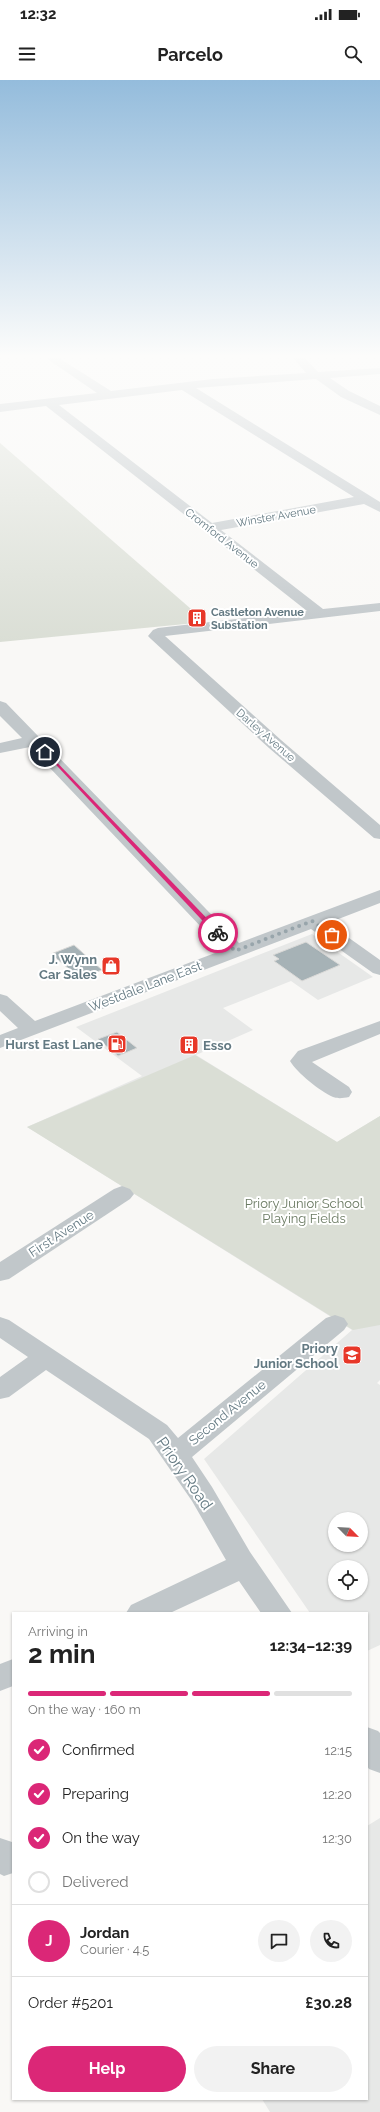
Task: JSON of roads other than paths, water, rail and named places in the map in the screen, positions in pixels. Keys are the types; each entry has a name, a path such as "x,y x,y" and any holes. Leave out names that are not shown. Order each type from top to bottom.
{"street":[{"name":"Cromford Avenue","path":"112,453 320,614"},
{"path":"292,453 380,508"},
{"name":"Winster Avenue","path":"208,528 367,499"},
{"path":"320,614 380,607"},
{"name":"Darley Avenue","path":"320,614 158,634 157,638 281,749 380,834"},
{"path":"0,706 235,951"},
{"path":"0,748 34,741"},
{"name":"Westdale Lane East","path":"0,1042 380,896"},
{"path":"312,921 380,969"},
{"path":"0,1000 32,1030"},
{"path":"341,1092 304,1066 301,1061 306,1056 380,1027"},
{"name":"First Avenue","path":"0,1273 122,1194"},
{"name":"Second Avenue","path":"176,1455 335,1324"},
{"name":"Priory Road","path":"0,1326 158,1432 176,1455 202,1494 240,1560 276,1612"},
{"path":"0,1390 46,1357"},
{"path":"143,1612 239,1568 240,1560"},
{"path":"0,1678 12,1672"},
{"path":"368,1741 380,1759"}],"place":[{"name":"Castleton Avenue Substation","path":"197,618"},
{"name":"J. Wynn Car Sales","path":"111,966"},
{"name":"Hurst East Lane","path":"117,1044"},
{"name":"Esso","path":"189,1045"},
{"name":"Priory Junior School","path":"352,1355"}],"park label":[{"name":"Priory Junior School Playing Fields","path":"304,1210"}]}
